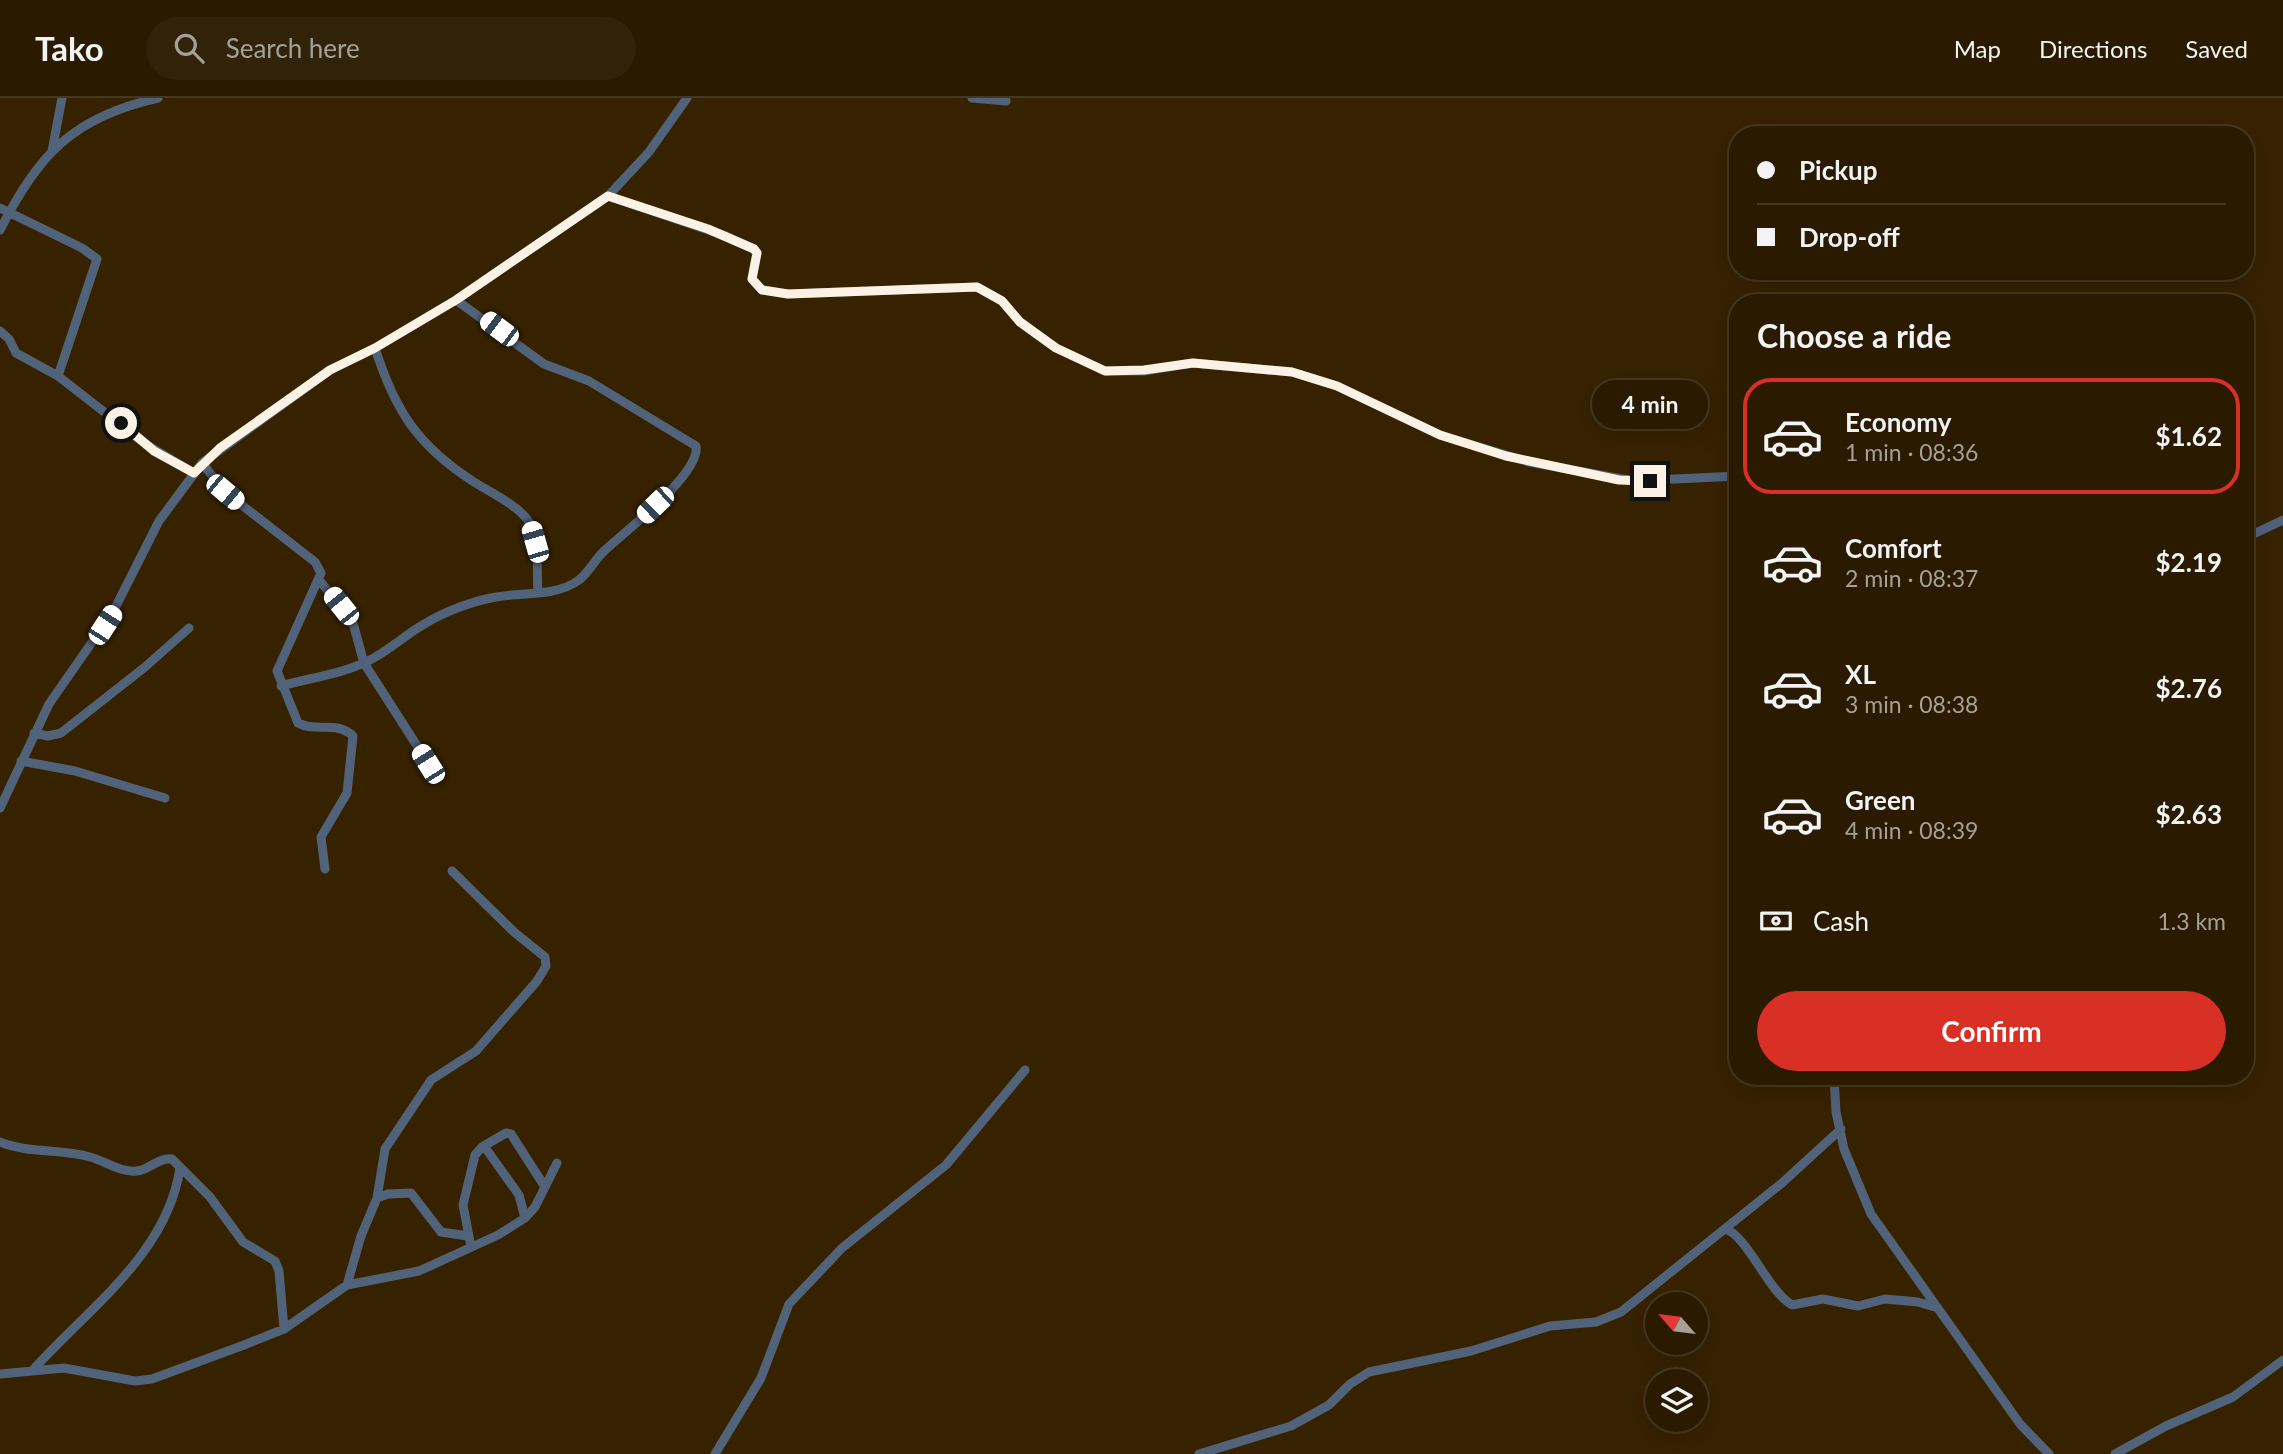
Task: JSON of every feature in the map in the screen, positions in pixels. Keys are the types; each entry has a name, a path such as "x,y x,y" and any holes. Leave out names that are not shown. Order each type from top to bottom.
{"street":[{"path":"52,151 62,98"},
{"path":"0,230 4,211 52,151 78,128 101,115 158,98"},
{"path":"0,808 34,733 61,685 122,596 159,521 202,463 330,370 375,348 456,300 608,196 649,152 687,98"},
{"path":"972,98 1006,101"},
{"path":"608,196 726,236 754,249 757,253 752,279 762,290 788,294 971,286 983,289 1002,301 1020,322 1056,348 1105,371 1144,370 1193,363 1292,372 1337,386 1440,435 1529,462 1633,481 1729,476"},
{"path":"4,211 82,248 96,258 97,266 58,376"},
{"path":"281,686 364,663 394,647 425,623 451,611 496,597 538,593 578,581 685,472 696,455 696,446 589,381 544,364 456,300"},
{"path":"0,331 16,353 58,376 144,443 194,473"},
{"path":"375,348 386,384 417,436 442,462 527,519 535,542 538,593"},
{"path":"202,463 225,492 315,562 321,573 320,581 292,632 277,671 298,723 308,727 340,727 353,736 347,793 321,837 325,869"},
{"path":"2254,534 2283,520"},
{"path":"320,581 353,623 361,642 364,663 428,764"},
{"path":"34,733 48,736 61,733 145,667 189,628"},
{"path":"21,761 75,771 165,798"},
{"path":"347,1285 361,1236 377,1198 384,1151 430,1080 476,1051 537,981 546,966 545,957 514,932 452,871"},
{"path":"715,1454 761,1378 789,1304 842,1248 946,1164 1024,1070"},
{"path":"1834,1085 1836,1112 1850,1168 1871,1214 2020,1424 2049,1454"},
{"path":"1199,1454 1291,1426 1329,1405 1350,1384 1369,1372 1471,1351 1550,1326 1585,1324 1611,1317 1636,1303 1782,1183 1840,1129"},
{"path":"471,1247 463,1214 465,1194 475,1155 484,1146 510,1134 545,1187"},
{"path":"0,1142 32,1150 82,1155 129,1171 138,1171 167,1158 210,1197 243,1242 275,1261 279,1271 284,1329"},
{"path":"484,1146 519,1195 525,1218"},
{"path":"1,1372 64,1368 127,1381 152,1379 284,1329 347,1285 419,1271 498,1235 525,1218 557,1163"},
{"path":"32,1371 143,1252 172,1205 180,1168"},
{"path":"377,1198 388,1194 411,1193 441,1231 468,1236"},
{"path":"1725,1228 1733,1232 1780,1295 1792,1305 1823,1299 1858,1306 1885,1300 1918,1302 1939,1308"},
{"path":"2115,1454 2182,1418 2233,1397 2283,1360"}],"route":[{"path":"121,423 154,451 194,473 205,459 330,370 375,348 456,300 573,217 608,196 708,229 754,249 757,253 752,279 762,290 788,294 977,287 1002,301 1020,322 1056,348 1105,371 1144,370 1193,363 1292,372 1337,386 1374,406 1440,435 1506,456 1601,477 1650,481"}]}
